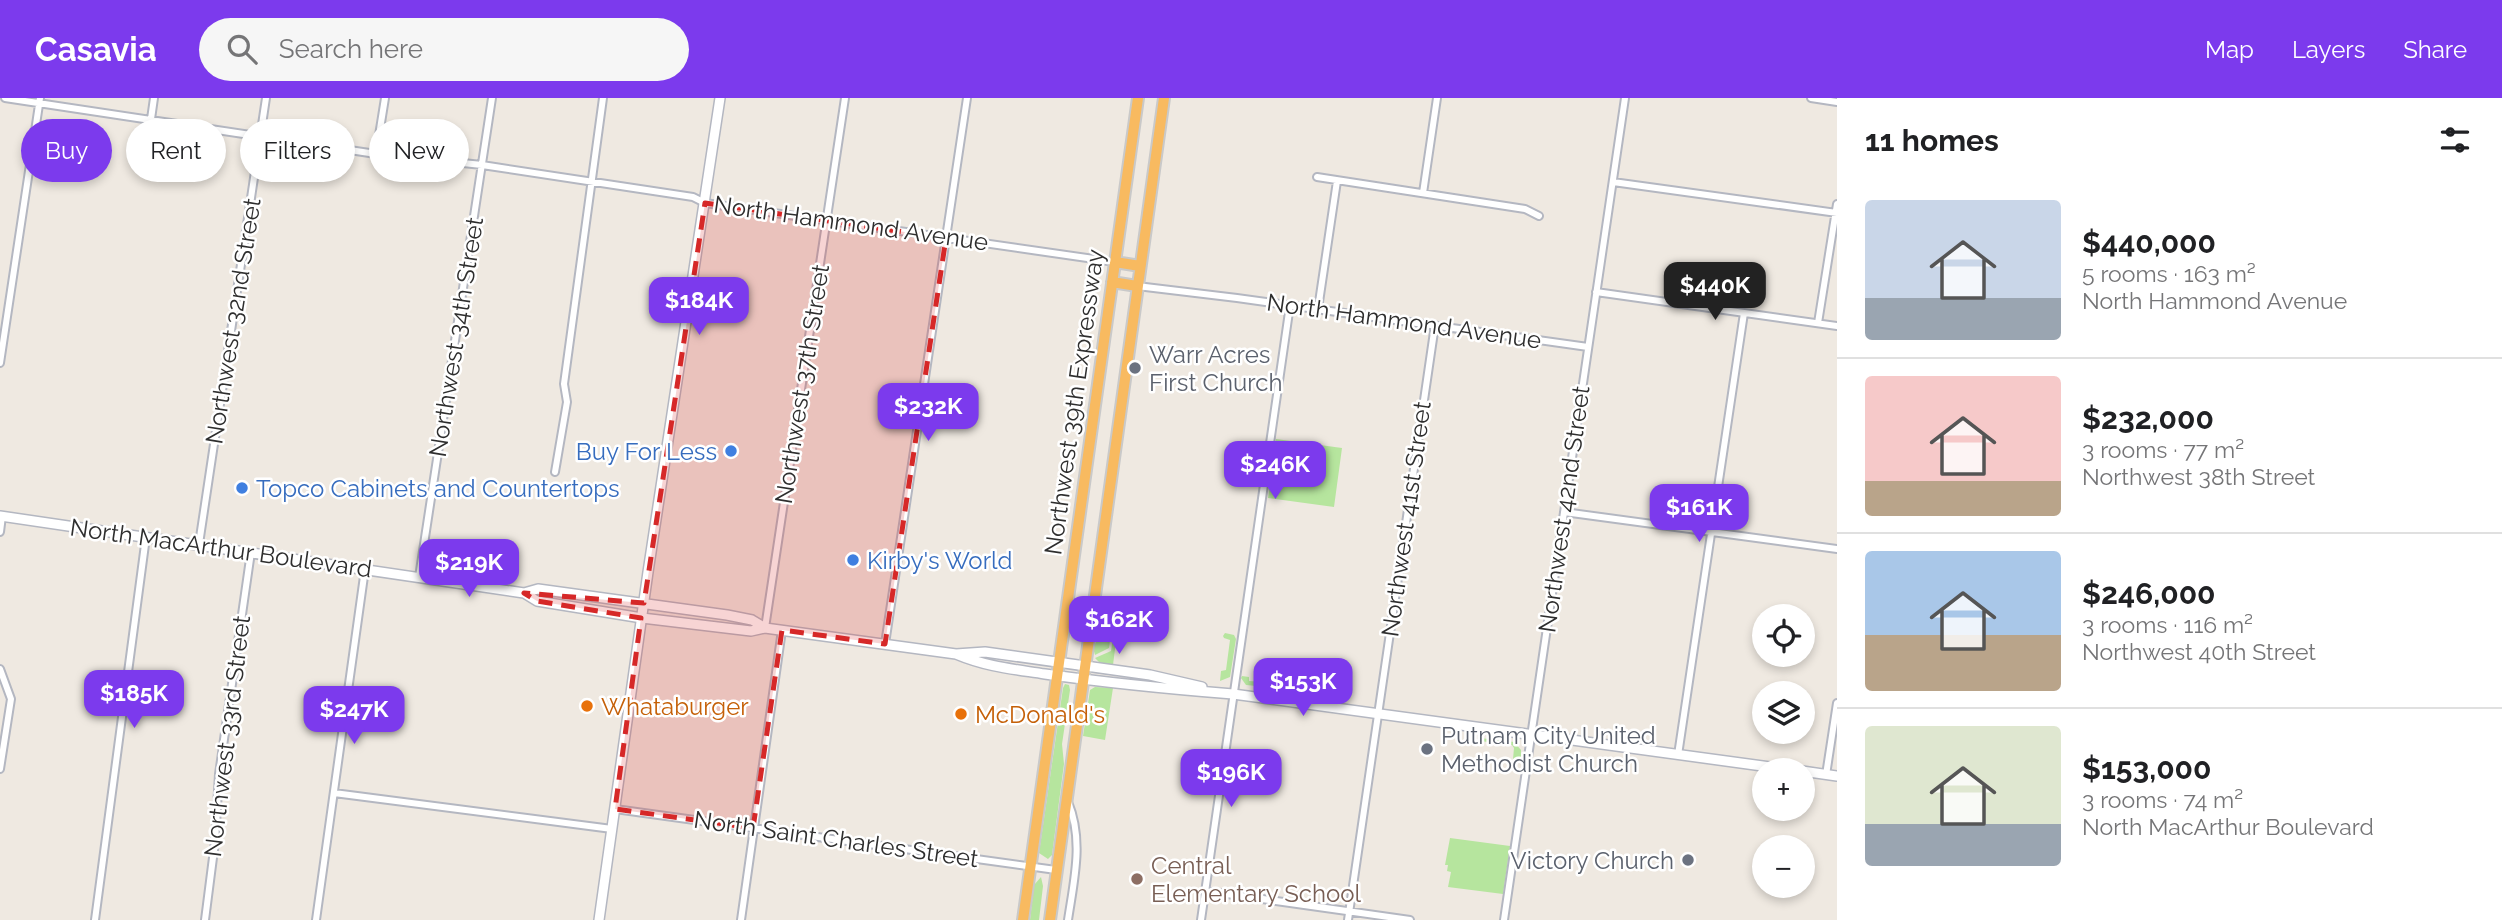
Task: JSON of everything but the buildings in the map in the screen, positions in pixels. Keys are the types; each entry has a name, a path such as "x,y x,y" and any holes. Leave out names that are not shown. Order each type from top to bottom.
{"highway":[{"name":"Northwest 39th Expressway","path":"1023,920 1138,98"},
{"name":"Northwest 39th Expressway","path":"1050,920 1164,98"},
{"path":"1130,151 1155,155"},
{"path":"1115,262 1140,266"},
{"path":"1112,282 1137,286"}],"main road":[{"path":"599,920 720,98"},
{"name":"North MacArthur Boulevard","path":"1,516 524,593 537,601 642,618 751,631 765,628 956,654 985,652 1150,676 1233,694"},
{"name":"North MacArthur Boulevard","path":"524,593 538,589 644,603 752,620 765,628"},
{"name":"North MacArthur Boulevard","path":"956,654 982,665 1057,676 1233,694 1752,765"},
{"path":"1815,773 1837,776"}],"street":[{"name":"North Hammond Avenue","path":"5,98 151,119"},
{"path":"151,119 154,98"},
{"name":"Northwest 32nd Street","path":"263,119 266,98"},
{"path":"382,119 385,98"},
{"name":"Northwest 34th Street","path":"419,577 492,98"},
{"path":"555,472 567,402 564,384 603,98"},
{"name":"Northwest 37th Street","path":"765,628 845,98"},
{"path":"885,645 967,98"},
{"path":"1423,193 1437,98"},
{"name":"Northwest 42nd Street","path":"1504,920 1625,98"},
{"path":"1811,98 1837,102"},
{"path":"0,363 40,101"},
{"name":"North Hammond Avenue","path":"469,164 693,197 705,203 1115,262"},
{"path":"1317,177 1525,209 1539,216"},
{"path":"1318,309 1337,181"},
{"name":"Northwest 32nd Street","path":"199,544 253,182"},
{"path":"1613,182 1836,213"},
{"path":"1818,323 1837,204"},
{"name":"North Hammond Avenue","path":"1137,286 1588,347"},
{"path":"1596,292 1837,326"},
{"path":"1201,920 1290,305"},
{"path":"1678,755 1744,313"},
{"name":"Northwest 41st Street","path":"1348,920 1435,325"},
{"path":"1564,512 1837,549"},
{"path":"0,532 1,516"},
{"path":"95,920 146,537"},
{"name":"Northwest 33rd Street","path":"205,920 215,842 219,774 251,552"},
{"path":"316,920 365,569"},
{"path":"741,920 782,630"},
{"path":"0,669 11,699 0,769"},
{"path":"1826,775 1837,703"},
{"path":"334,793 612,829"},
{"name":"Northwest 39th Expressway","path":"1066,797 1075,820 1078,850 1068,920"},
{"name":"North Saint Charles Street","path":"615,809 1056,870"},
{"path":"1206,891 1410,920"}],"highlighted area":[{"path":"705,203 946,238 885,644 782,630 753,828 615,809 641,618 537,601 524,593 644,603"}],"green space":[{"path":"1276,439 1342,448 1334,507 1268,498"},
{"path":"1112,600 1115,602 1109,648 1095,655 1093,648 1101,632 1105,604"},
{"path":"1115,624 1118,625 1113,665 1101,664 1095,658 1111,651"},
{"path":"1225,633 1234,635 1236,639 1230,677 1220,681 1221,671 1226,670 1230,640 1224,638"},
{"path":"1242,676 1249,677 1249,681 1278,683 1277,688 1246,685"},
{"path":"1065,684 1069,685 1070,690 1062,744 1064,764 1052,855 1048,859 1039,853"},
{"path":"1095,687 1113,688 1105,740 1083,736 1090,690"},
{"path":"1480,738 1514,742 1521,750 1521,758 1513,759 1512,745 1480,741"},
{"path":"1450,838 1510,846 1503,894 1448,887 1451,872 1447,871 1448,865 1445,865"},
{"path":"1041,877 1043,886 1039,920 1030,920 1034,885"}],"place":[{"name":"Warr Acres First Church","path":"1135,368"},
{"name":"Buy For Less","path":"731,451"},
{"name":"Topco Cabinets and Countertops","path":"242,488"},
{"name":"Kirby's World","path":"853,560"},
{"name":"Whataburger","path":"587,706"},
{"name":"McDonald's","path":"961,714"},
{"name":"Putnam City United Methodist Church","path":"1427,749"},
{"name":"Victory Church","path":"1688,860"},
{"name":"Central Elementary School","path":"1137,879"}]}
